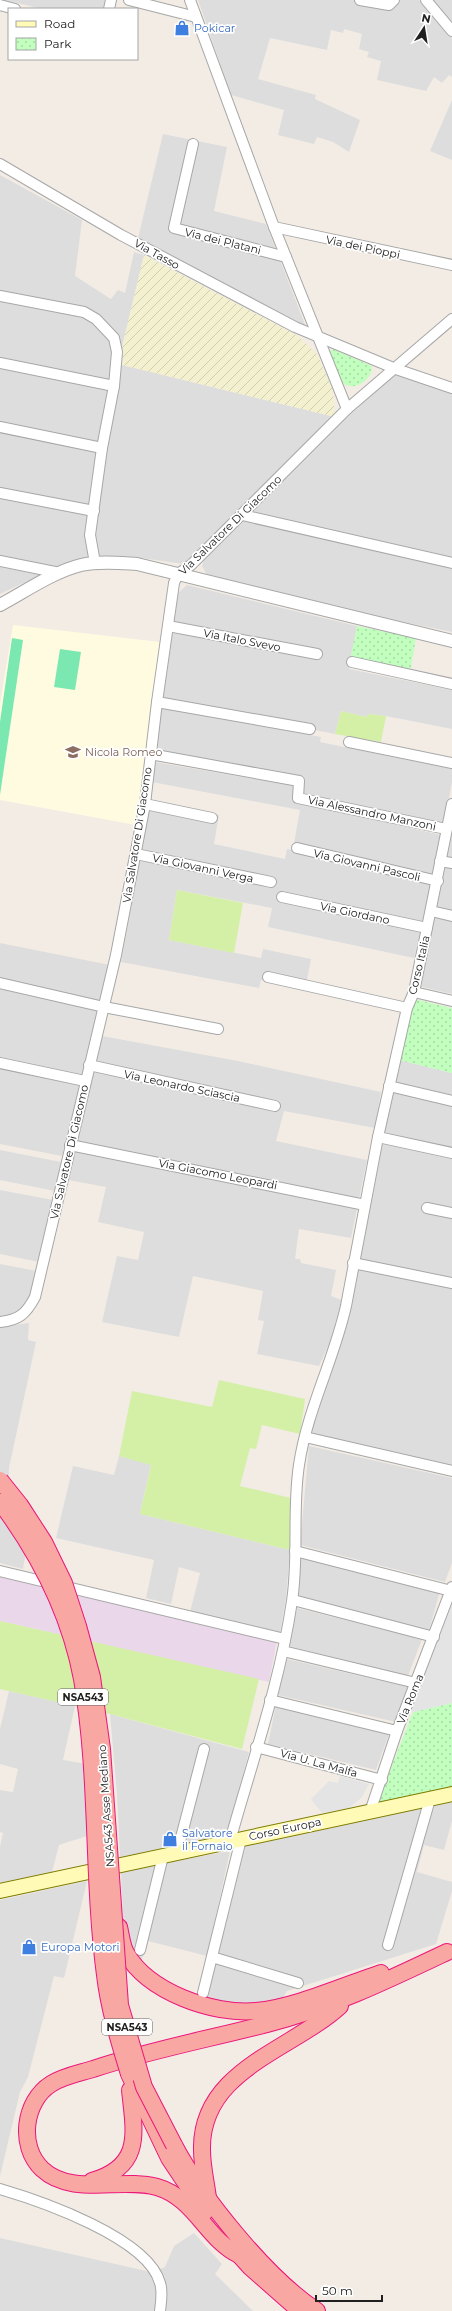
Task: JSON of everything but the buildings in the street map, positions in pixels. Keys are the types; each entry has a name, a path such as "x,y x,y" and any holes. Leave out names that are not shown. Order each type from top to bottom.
{"highway":[{"name":"NSA543 Asse Mediano","path":"0,1480 20,1505 44,1542 64,1582 92,1677 102,1749 120,2005 144,2086 170,2148"},
{"name":"NSA543 Asse Mediano","path":"0,1502 20,1529 44,1570 68,1631 82,1679 92,1772 105,1975 112,2018 129,2074 170,2148"},
{"path":"113,1900 125,1952 148,1978 180,1997 231,2011 257,2011 287,2005 449,1951"},
{"path":"239,2255 221,2244 194,2211 176,2195 167,2190 137,2184 74,2183 58,2180 41,2168 34,2159 27,2138 27,2126 32,2106 43,2090 52,2083 148,2052 290,2018 352,1996 449,1951"},
{"path":"208,2198 202,2160 202,2139 210,2109 223,2090 246,2070 334,2012 352,1996"},
{"path":"74,2183 93,2181 116,2169 127,2156 134,2139 135,2126 129,2074"},
{"path":"170,2148 208,2198 266,2267 317,2311"},
{"path":"170,2148 206,2215 239,2255 300,2311"}],"main road":[{"name":"Corso Europa","path":"0,1890 452,1794"}],"street":[{"path":"128,0 196,17"},
{"path":"190,0 274,227 347,409"},
{"path":"360,0 389,5 394,0"},
{"path":"426,0 452,31"},
{"path":"0,5 11,8"},
{"name":"Via dei Platani","path":"193,144 174,228 286,257"},
{"name":"Via Tasso","path":"0,164 121,235 295,327 396,369 452,388"},
{"name":"Via dei Pioppi","path":"274,227 452,266"},
{"path":"0,296 84,312 96,319 114,338 117,352 114,386 102,448 90,535 94,563"},
{"name":"Via Salvatore Di Giacomo","path":"0,1322 21,1317 28,1310 35,1297 116,955 136,854 145,804 150,754 174,583 178,574 191,565 347,409 396,369 452,319"},
{"path":"0,363 114,386"},
{"path":"0,426 102,448"},
{"path":"0,493 94,511"},
{"path":"242,515 452,563"},
{"path":"0,561 60,573"},
{"path":"0,604 60,573 94,563 137,564 452,641"},
{"name":"Via Italo Svevo","path":"168,626 317,654"},
{"path":"352,662 452,684"},
{"path":"157,702 310,729"},
{"path":"349,742 452,763"},
{"name":"Via Alessandro Manzoni","path":"150,754 299,781 298,798 446,829"},
{"path":"145,804 212,818"},
{"name":"Corso Italia","path":"268,977 408,1008 414,992 438,881 446,829 452,809"},
{"name":"Via Giovanni Pascoli","path":"297,848 438,881"},
{"name":"Via Giovanni Verga","path":"136,854 271,882"},
{"path":"440,861 452,863"},
{"name":"Via Giordano","path":"282,897 427,928"},
{"path":"431,911 452,916"},
{"path":"0,983 104,1007 218,1029"},
{"path":"414,992 452,1001"},
{"path":"204,1993 235,1840 256,1747 283,1651 293,1600 299,1466 304,1437 318,1391 341,1328 378,1137 408,1008"},
{"path":"0,1063 85,1081"},
{"name":"Via Leonardo Sciascia","path":"89,1065 275,1106"},
{"path":"389,1086 452,1101"},
{"path":"378,1137 452,1153"},
{"name":"Via Giacomo Leopardi","path":"70,1145 365,1205"},
{"path":"427,1208 452,1213"},
{"path":"353,1263 452,1283"},
{"path":"304,1437 452,1471"},
{"path":"295,1551 451,1589"},
{"path":"0,1570 285,1639"},
{"name":"Via Roma","path":"370,1812 382,1780 397,1731 451,1589"},
{"path":"293,1600 434,1637"},
{"path":"283,1651 416,1683"},
{"path":"270,1700 397,1731"},
{"name":"Via U. La Malfa","path":"256,1747 382,1780"},
{"path":"177,1853 204,1749"},
{"path":"388,1945 430,1799"},
{"path":"140,1950 163,1856"},
{"path":"212,1957 298,1983"},
{"path":"0,2189 35,2200 77,2218 106,2232 133,2250 158,2278 161,2290 160,2311"}],"shaded area":[{"path":"5,0 105,0 103,8 38,8"},
{"path":"198,0 419,0 452,38 452,77 449,75 442,83 434,77 426,91 377,80 381,61 367,57 369,52 359,49 362,34 344,29 343,33 331,30 327,50 270,38 258,79 316,95 315,99 360,120 349,152 333,142 317,137 314,144 278,135 284,110 231,95"},
{"path":"430,0 452,0 452,25"},
{"path":"452,100 452,160 430,151"},
{"path":"163,134 227,147 214,211 266,224 306,327 138,238"},
{"path":"0,175 82,220 75,276 111,299 118,290 125,293 134,252 144,255 118,364 335,417 192,558 183,564 135,557 99,556 54,567 0,556"},
{"path":"144,255 298,336 317,354 333,391 335,417 118,364"},
{"path":"399,373 452,392 452,632 369,615 207,575 202,566 205,556 343,421 394,374"},
{"path":"0,567 40,575 0,594"},
{"path":"187,585 357,626 349,669 452,690 452,729 386,716 368,714 366,717 341,711 335,734 161,699 170,633 319,659 320,649 173,621 178,593"},
{"name":"Nicola Romeo","path":"13,625 160,642 136,825 0,800 0,704"},
{"path":"161,707 321,737 320,742 452,769 452,782 444,825 302,793 304,777 156,751"},
{"path":"155,762 296,786 295,802 441,835 433,874 294,843 300,810 152,782"},
{"path":"151,801 219,815 214,844 285,859 287,849 432,882 414,958 268,927 272,908 177,890 169,940 261,958 263,949 311,959 305,989 261,980 259,988 121,962"},
{"path":"452,824 452,994 418,986"},
{"path":"0,943 110,965 62,1156 0,1144"},
{"path":"102,1036 238,1061 381,1092 375,1128 284,1111 276,1141 367,1160 351,1238 299,1229 295,1259 300,1259 301,1263 336,1270 331,1296 342,1300 330,1342 319,1366 257,1354 264,1321 258,1320 263,1291 193,1276 179,1337 102,1322 117,1256 138,1260 144,1232 98,1222 106,1187 68,1180"},
{"path":"399,1060 452,1073 452,1468 312,1435 317,1403 348,1322 376,1171"},
{"path":"0,1150 61,1162 55,1191 0,1180"},
{"path":"0,1190 53,1200 39,1262 0,1254"},
{"path":"0,1264 37,1271 31,1298 22,1312 0,1319"},
{"path":"29,1323 28,1340 36,1342 9,1468 8,1508 32,1516 23,1569 0,1563 0,1327"},
{"path":"309,1446 452,1478 452,1563 445,1582 300,1545"},
{"path":"119,1456 151,1464 140,1514 290,1550 286,1597 280,1633 190,1612 200,1573 179,1567 171,1604 146,1598 154,1560 56,1538 73,1466 114,1475"},
{"path":"300,1556 440,1591 429,1630 297,1596"},
{"path":"0,1576 277,1641 269,1682 0,1621"},
{"path":"452,1596 452,1703 413,1712 407,1710"},
{"path":"297,1608 422,1639 408,1676 289,1646"},
{"path":"287,1659 408,1687 396,1722 278,1695"},
{"path":"9,1691 75,1706 63,1760 87,1764 87,1836 59,1845 52,1872 0,1883 0,1847 3,1833 0,1832 0,1790 13,1792 18,1769 0,1764 0,1729"},
{"path":"276,1705 389,1734 376,1770 268,1744"},
{"path":"110,1714 249,1752 227,1834 120,1858 117,1794"},
{"path":"340,1776 369,1784 362,1797 349,1808 322,1813 311,1799 329,1781 338,1783"},
{"path":"452,1802 452,1821 444,1850 424,1845 417,1872 452,1882 452,1891 436,1944 287,1991 281,2001 239,2006 207,1998 246,1845"},
{"path":"230,1851 207,1956 148,1941 141,1962 129,1942 123,1920 121,1871"},
{"path":"87,1881 64,1978 54,1976 28,2077 20,2092 0,2176 0,1900"},
{"path":"194,2233 222,2264 215,2274 253,2311 0,2311 0,2238 151,2272 165,2267 174,2246"}],"green space":[{"path":"333,349 372,366 369,376 365,381 355,386 350,386 345,385 341,381 337,375 329,352"},
{"path":"357,626 416,638 410,673 350,660"},
{"path":"12,638 23,640 0,795 0,722"},
{"path":"60,649 81,652 75,690 54,687"},
{"path":"341,711 366,717 368,714 386,716 381,742 335,734"},
{"path":"177,890 243,903 234,953 169,940"},
{"path":"414,999 452,1008 452,1073 399,1060"},
{"path":"219,1380 305,1399 300,1434 262,1425 256,1449 250,1448 240,1486 291,1498 290,1550 140,1514 151,1465 119,1456 132,1391 212,1407"},
{"path":"0,1621 259,1679 242,1749 110,1714 0,1689"},
{"path":"452,1703 452,1788 377,1804 413,1712"}],"place":[{"name":"Pokicar","path":"182,28"},
{"name":"Nicola Romeo","path":"73,752"},
{"name":"Salvatore il Fornaio","path":"170,1839"},
{"name":"Europa Motori","path":"29,1947"}]}
